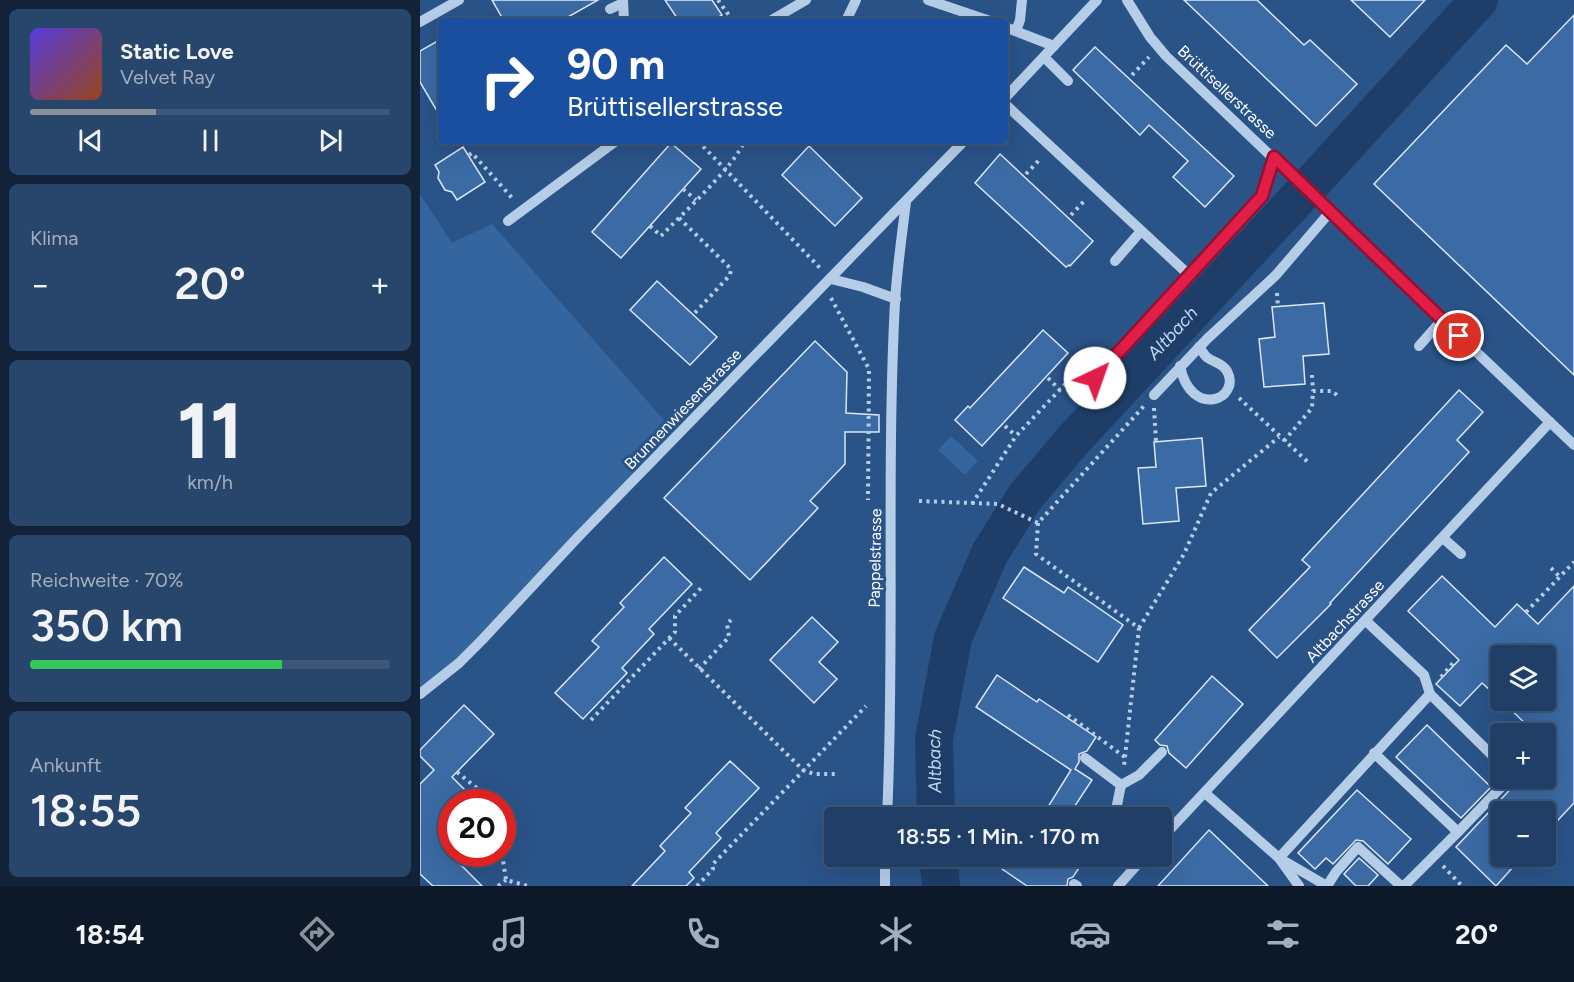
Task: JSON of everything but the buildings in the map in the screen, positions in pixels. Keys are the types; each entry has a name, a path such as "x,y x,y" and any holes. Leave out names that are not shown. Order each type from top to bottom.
{"street":[{"path":"420,22 459,0"},
{"path":"775,18 806,0"},
{"path":"847,18 856,0"},
{"path":"928,0 981,18"},
{"path":"1022,0 1020,20 1010,29 1054,46"},
{"path":"1008,95 1097,0"},
{"name":"Brüttisellerstrasse","path":"1126,0 1150,37 1166,56 1574,445"},
{"path":"610,9 623,1 624,18"},
{"path":"1044,57 1068,81"},
{"path":"1008,107 1189,275"},
{"path":"508,221 612,144"},
{"name":"Brunnenwiesenstrasse","path":"420,694 459,663 644,469 961,144"},
{"path":"1095,378 1262,196 1274,157"},
{"name":"Pappelstrasse","path":"887,807 890,756 890,523 896,299 906,202"},
{"path":"1154,395 1199,347 1276,275 1330,212"},
{"path":"1115,261 1141,231"},
{"path":"831,279 896,299"},
{"path":"1419,346 1442,320"},
{"path":"1180,366 1183,380 1194,395 1206,401 1216,399 1225,393 1230,384 1227,372 1219,363 1207,358 1199,347"},
{"name":"Altbachstrasse","path":"1172,828 1550,422"},
{"path":"1443,538 1461,554"},
{"path":"1366,621 1424,675 1430,694 1490,753"},
{"path":"1279,858 1430,694"},
{"path":"1121,784 1139,775 1162,752"},
{"path":"1374,753 1458,832"},
{"path":"1085,758 1121,784"},
{"path":"1117,807 1121,784"},
{"path":"1205,793 1279,858 1327,886 1358,847 1403,886 1499,789"},
{"path":"1279,858 1299,886"},
{"path":"885,867 885,886"},
{"path":"1118,886 1135,867"}],"path":[{"path":"718,0 730,18"},
{"path":"1132,75 1149,57"},
{"path":"701,144 822,270"},
{"path":"650,226 661,236 725,169 742,144"},
{"path":"469,155 472,153 516,201"},
{"path":"1026,174 1044,155"},
{"path":"683,189 696,200"},
{"path":"1071,216 1088,196"},
{"path":"679,218 731,269 730,276 693,315"},
{"path":"831,300 869,369 868,500"},
{"path":"1065,373 1068,381"},
{"path":"1284,441 1312,408 1312,375"},
{"path":"1048,378 1060,390"},
{"path":"972,504 1016,436 1068,381 1095,378"},
{"path":"1313,391 1332,391 1338,396"},
{"path":"1225,393 1233,393 1310,464"},
{"path":"1154,395 1156,442"},
{"path":"1139,628 1036,554 1038,523 1154,395"},
{"path":"1005,426 1016,436"},
{"path":"1121,784 1126,758 1139,628 1185,554 1211,493 1279,437"},
{"path":"919,501 998,504 1038,523"},
{"path":"1526,612 1574,562"},
{"path":"1551,568 1560,577"},
{"path":"591,720 675,632 675,616 701,588"},
{"path":"699,669 729,637 727,624 730,620"},
{"path":"669,639 803,770 814,774 836,774"},
{"path":"697,886 713,869 712,865 866,706"},
{"path":"1068,714 1126,758"},
{"path":"457,772 478,789"},
{"path":"1439,851 1443,866 1462,886"},
{"path":"504,867 506,880"},
{"path":"498,886 506,880"},
{"path":"506,880 528,886"}],"shaded area":[{"path":"420,194 452,243 492,224 677,435 482,640 420,694"},
{"path":"951,436 978,461 965,475 938,450"}],"waterway":[{"name":"Altbach","path":"936,807 934,739 953,638 990,553 1025,497 1074,439 1479,0"},
{"name":"Altbach","path":"939,867 941,886"}],"route":[{"path":"1095,378 1262,196 1274,157 1459,336"}]}
